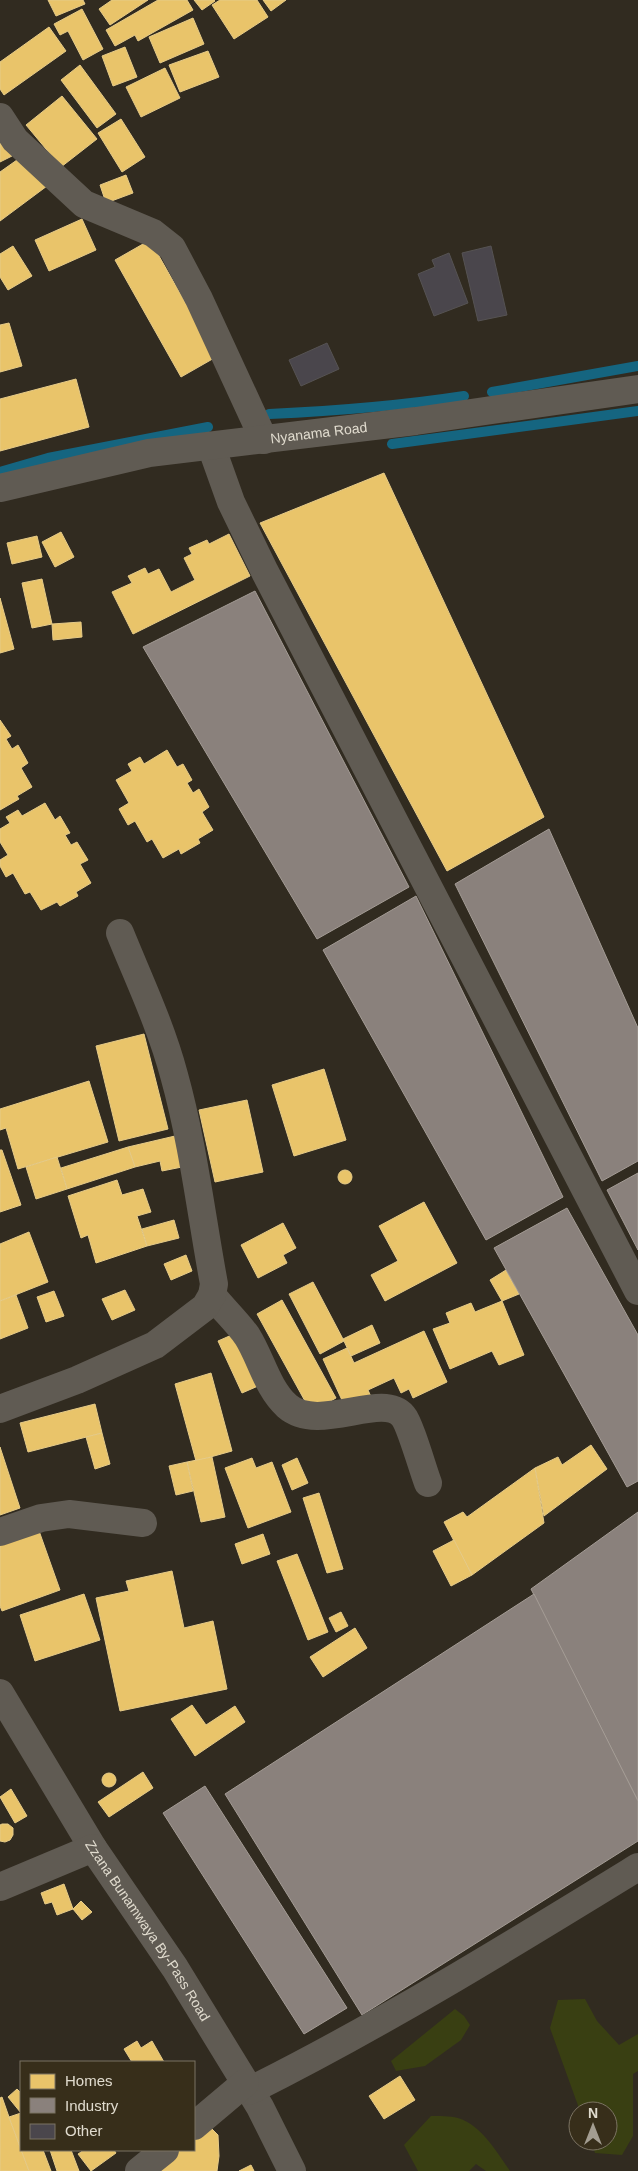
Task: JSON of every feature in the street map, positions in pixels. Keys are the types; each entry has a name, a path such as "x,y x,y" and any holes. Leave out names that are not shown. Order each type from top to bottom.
{"street":[{"path":"0,117 15,140 84,204 153,233 172,248 199,299 264,440"},
{"name":"Nyanama Road","path":"0,488 149,453 462,415 638,389"},
{"path":"211,446 231,502 265,572 638,1291"},
{"path":"0,1409 77,1380 155,1345 205,1307 212,1296 214,1284 186,1123 174,1075 160,1027 120,933"},
{"path":"212,1296 247,1336 273,1387 287,1406 299,1412 318,1417 383,1407 394,1408 404,1416 428,1484"},
{"path":"0,1532 41,1518 69,1514 142,1523"},
{"name":"Zzana Bunamwaya By-Pass Road","path":"0,1693 93,1848 174,1968 260,2106 292,2171"},
{"path":"0,1887 93,1848"},
{"path":"195,2125 247,2087 335,2047 508,1947 638,1867"},
{"path":"139,2171 164,2151"}],"green space":[{"path":"585,1999 597,2021 619,2045 638,2034 638,2071 633,2074 633,2136 622,2155 595,2153 594,2151 618,2151 618,2101 576,2101 550,2028 558,2000"},
{"path":"455,2009 464,2016 470,2025 461,2040 425,2066 396,2071 391,2061"},
{"path":"431,2116 458,2118 474,2127 488,2140 510,2171 486,2171 476,2164 469,2171 418,2171 404,2145"}],"building: Homes":[{"path":"48,0 83,0 85,4 56,16"},
{"path":"112,0 148,0 110,25 99,9"},
{"path":"158,0 187,0 193,10 138,41 135,35 115,46 106,30"},
{"path":"194,0 214,0 215,1 202,10"},
{"path":"220,0 257,0 268,17 234,39 212,5"},
{"path":"263,0 286,0 271,11"},
{"path":"82,9 103,49 83,60 68,31 60,35 54,24"},
{"path":"193,18 204,44 160,63 149,37"},
{"path":"49,27 66,51 4,95 0,89 0,62"},
{"path":"125,47 137,77 113,86 102,56"},
{"path":"208,51 219,77 180,92 169,65"},
{"path":"80,65 116,114 97,128 61,80"},
{"path":"165,68 180,98 141,117 126,87"},
{"path":"62,96 97,139 61,167 26,125"},
{"path":"121,119 145,157 122,172 98,133"},
{"path":"0,134 12,156 0,162"},
{"path":"24,155 47,186 0,221 0,172"},
{"path":"126,175 133,193 106,203 100,185"},
{"path":"82,219 96,250 49,271 35,240"},
{"path":"150,240 216,357 181,377 115,260"},
{"path":"13,246 32,276 8,290 0,277 0,254"},
{"path":"9,323 22,366 0,372 0,325"},
{"path":"76,379 89,427 0,451 0,399"},
{"path":"384,473 544,817 447,871 260,523"},
{"path":"61,532 74,557 55,567 42,542"},
{"path":"229,534 250,576 133,634 112,592 132,583 128,576 145,568 148,574 159,569 171,592 195,580 184,558 192,554 189,548 207,540 209,544"},
{"path":"37,536 42,557 12,564 7,543"},
{"path":"42,579 52,624 32,628 22,583"},
{"path":"0,598 14,649 0,653"},
{"path":"81,622 82,637 53,640 52,624"},
{"path":"0,720 11,736 6,739 12,749 18,745 28,763 21,768 32,787 17,796 19,799 0,810"},
{"path":"167,750 177,767 183,764 192,780 187,783 193,793 199,789 209,807 202,812 213,830 198,839 200,843 181,854 179,849 163,858 152,839 147,842 135,821 128,825 119,809 129,803 116,780 132,771 128,764 140,757 144,764"},
{"path":"45,803 55,820 60,816 70,833 65,835 71,845 77,842 88,860 80,864 91,883 76,892 78,896 60,906 57,902 41,910 30,892 25,894 13,873 6,877 0,866 0,860 8,855 0,842 0,829 10,823 6,817 18,810 22,816"},
{"path":"144,1034 168,1129 119,1141 96,1046"},
{"path":"324,1069 346,1140 294,1156 272,1085"},
{"path":"89,1081 108,1142 18,1169 6,1128 0,1130 0,1109"},
{"path":"247,1100 263,1172 215,1182 199,1110"},
{"path":"175,1136 182,1167 162,1171 160,1161 135,1167 128,1147"},
{"path":"128,1147 135,1167 67,1189 61,1168"},
{"path":"0,1150 2,1150 21,1205 0,1212"},
{"path":"57,1157 67,1189 36,1199 26,1167"},
{"path":"345,1170 350,1172 352,1177 350,1182 345,1184 340,1182 338,1177 340,1172"},
{"path":"117,1180 122,1195 143,1189 151,1212 137,1216 147,1246 96,1263 88,1235 81,1238 68,1196"},
{"path":"424,1202 457,1263 385,1301 371,1275 398,1261 379,1226"},
{"path":"174,1220 179,1238 147,1246 142,1229"},
{"path":"283,1223 296,1248 283,1255 287,1263 258,1278 241,1245"},
{"path":"29,1232 48,1282 0,1301 0,1244"},
{"path":"186,1255 192,1271 171,1280 164,1264"},
{"path":"506,1270 519,1294 502,1301 490,1280"},
{"path":"313,1282 344,1341 320,1354 289,1294"},
{"path":"125,1290 135,1310 112,1320 102,1299"},
{"path":"54,1291 64,1316 46,1322 37,1297"},
{"path":"16,1295 28,1328 0,1339 0,1301"},
{"path":"282,1300 336,1398 311,1412 257,1314"},
{"path":"502,1301 524,1355 499,1365 492,1351 450,1369 433,1329 450,1323 446,1313 471,1303 475,1312"},
{"path":"372,1325 380,1343 351,1356 343,1339"},
{"path":"424,1331 447,1382 413,1398 409,1389 401,1393 394,1378 368,1390 372,1399 347,1411 323,1359 347,1348 354,1363"},
{"path":"234,1334 258,1386 242,1393 218,1341"},
{"path":"211,1373 232,1451 196,1461 175,1384"},
{"path":"95,1404 102,1433 28,1452 20,1423"},
{"path":"102,1433 110,1464 95,1469 86,1437"},
{"path":"591,1445 607,1469 544,1516 535,1468 558,1457 562,1465"},
{"path":"0,1447 20,1508 0,1515"},
{"path":"212,1457 225,1517 201,1522 187,1462"},
{"path":"252,1458 256,1468 272,1462 291,1512 248,1528 225,1468"},
{"path":"297,1458 308,1483 292,1490 282,1465"},
{"path":"187,1462 193,1491 176,1495 169,1466"},
{"path":"535,1468 544,1523 472,1575 444,1522 463,1512 467,1517"},
{"path":"319,1493 343,1569 327,1573 303,1498"},
{"path":"38,1528 60,1590 2,1611 0,1606 0,1542"},
{"path":"263,1534 270,1554 242,1564 235,1544"},
{"path":"454,1540 472,1575 451,1586 433,1551"},
{"path":"297,1554 328,1632 308,1640 277,1561"},
{"path":"172,1571 184,1628 213,1621 227,1689 120,1711 96,1598 129,1591 126,1581"},
{"path":"84,1594 100,1640 35,1661 20,1615"},
{"path":"341,1612 348,1626 336,1632 329,1618"},
{"path":"355,1628 367,1648 323,1677 310,1657"},
{"path":"192,1705 206,1725 235,1706 245,1722 195,1756 171,1719"},
{"path":"143,1772 153,1788 109,1817 98,1802"},
{"path":"109,1773 114,1775 116,1780 114,1785 109,1787 104,1785 102,1780 104,1775"},
{"path":"11,1789 27,1816 15,1823 0,1797"},
{"path":"8,1824 13,1828 13,1835 10,1840 5,1842 0,1841 0,1825"},
{"path":"64,1884 73,1909 57,1915 52,1902 45,1904 41,1893"},
{"path":"81,1901 92,1912 82,1920 73,1909"},
{"path":"137,2041 141,2048 152,2041 163,2061 131,2061 124,2049"},
{"path":"400,2076 415,2100 384,2119 369,2096"},
{"path":"17,2089 20,2092 20,2112 8,2097"},
{"path":"2,2097 20,2151 22,2151 29,2171 0,2171 0,2098"},
{"path":"20,2113 20,2146 9,2117"},
{"path":"207,2124 218,2135 219,2156 217,2171 156,2171 176,2151 195,2151 195,2134"},
{"path":"21,2151 43,2151 51,2171 29,2171"},
{"path":"50,2151 71,2151 79,2171 57,2171"},
{"path":"82,2151 115,2151 116,2153 91,2171 78,2154"},
{"path":"251,2165 254,2171 239,2171"}],"building: Industry":[{"path":"255,591 409,887 317,939 143,647"},
{"path":"549,829 638,1028 638,1161 602,1181 455,884"},
{"path":"416,896 563,1197 486,1240 323,950"},
{"path":"638,1173 638,1250 607,1190"},
{"path":"567,1208 638,1335 638,1481 627,1487 494,1248"},
{"path":"638,1512 638,1801 531,1589"},
{"path":"534,1594 638,1801 638,1841 362,2015 225,1794"},
{"path":"205,1786 347,2008 304,2034 163,1813"}],"building: Other":[{"path":"491,246 507,315 478,321 462,253"},
{"path":"449,253 468,303 434,316 418,274 435,267 432,260"},
{"path":"327,343 339,369 301,386 289,360"}],"waterway":[{"path":"492,392 638,366"},
{"path":"269,414 367,408 464,396"},
{"path":"392,444 638,411"},
{"path":"0,472 48,458 208,427"}]}
